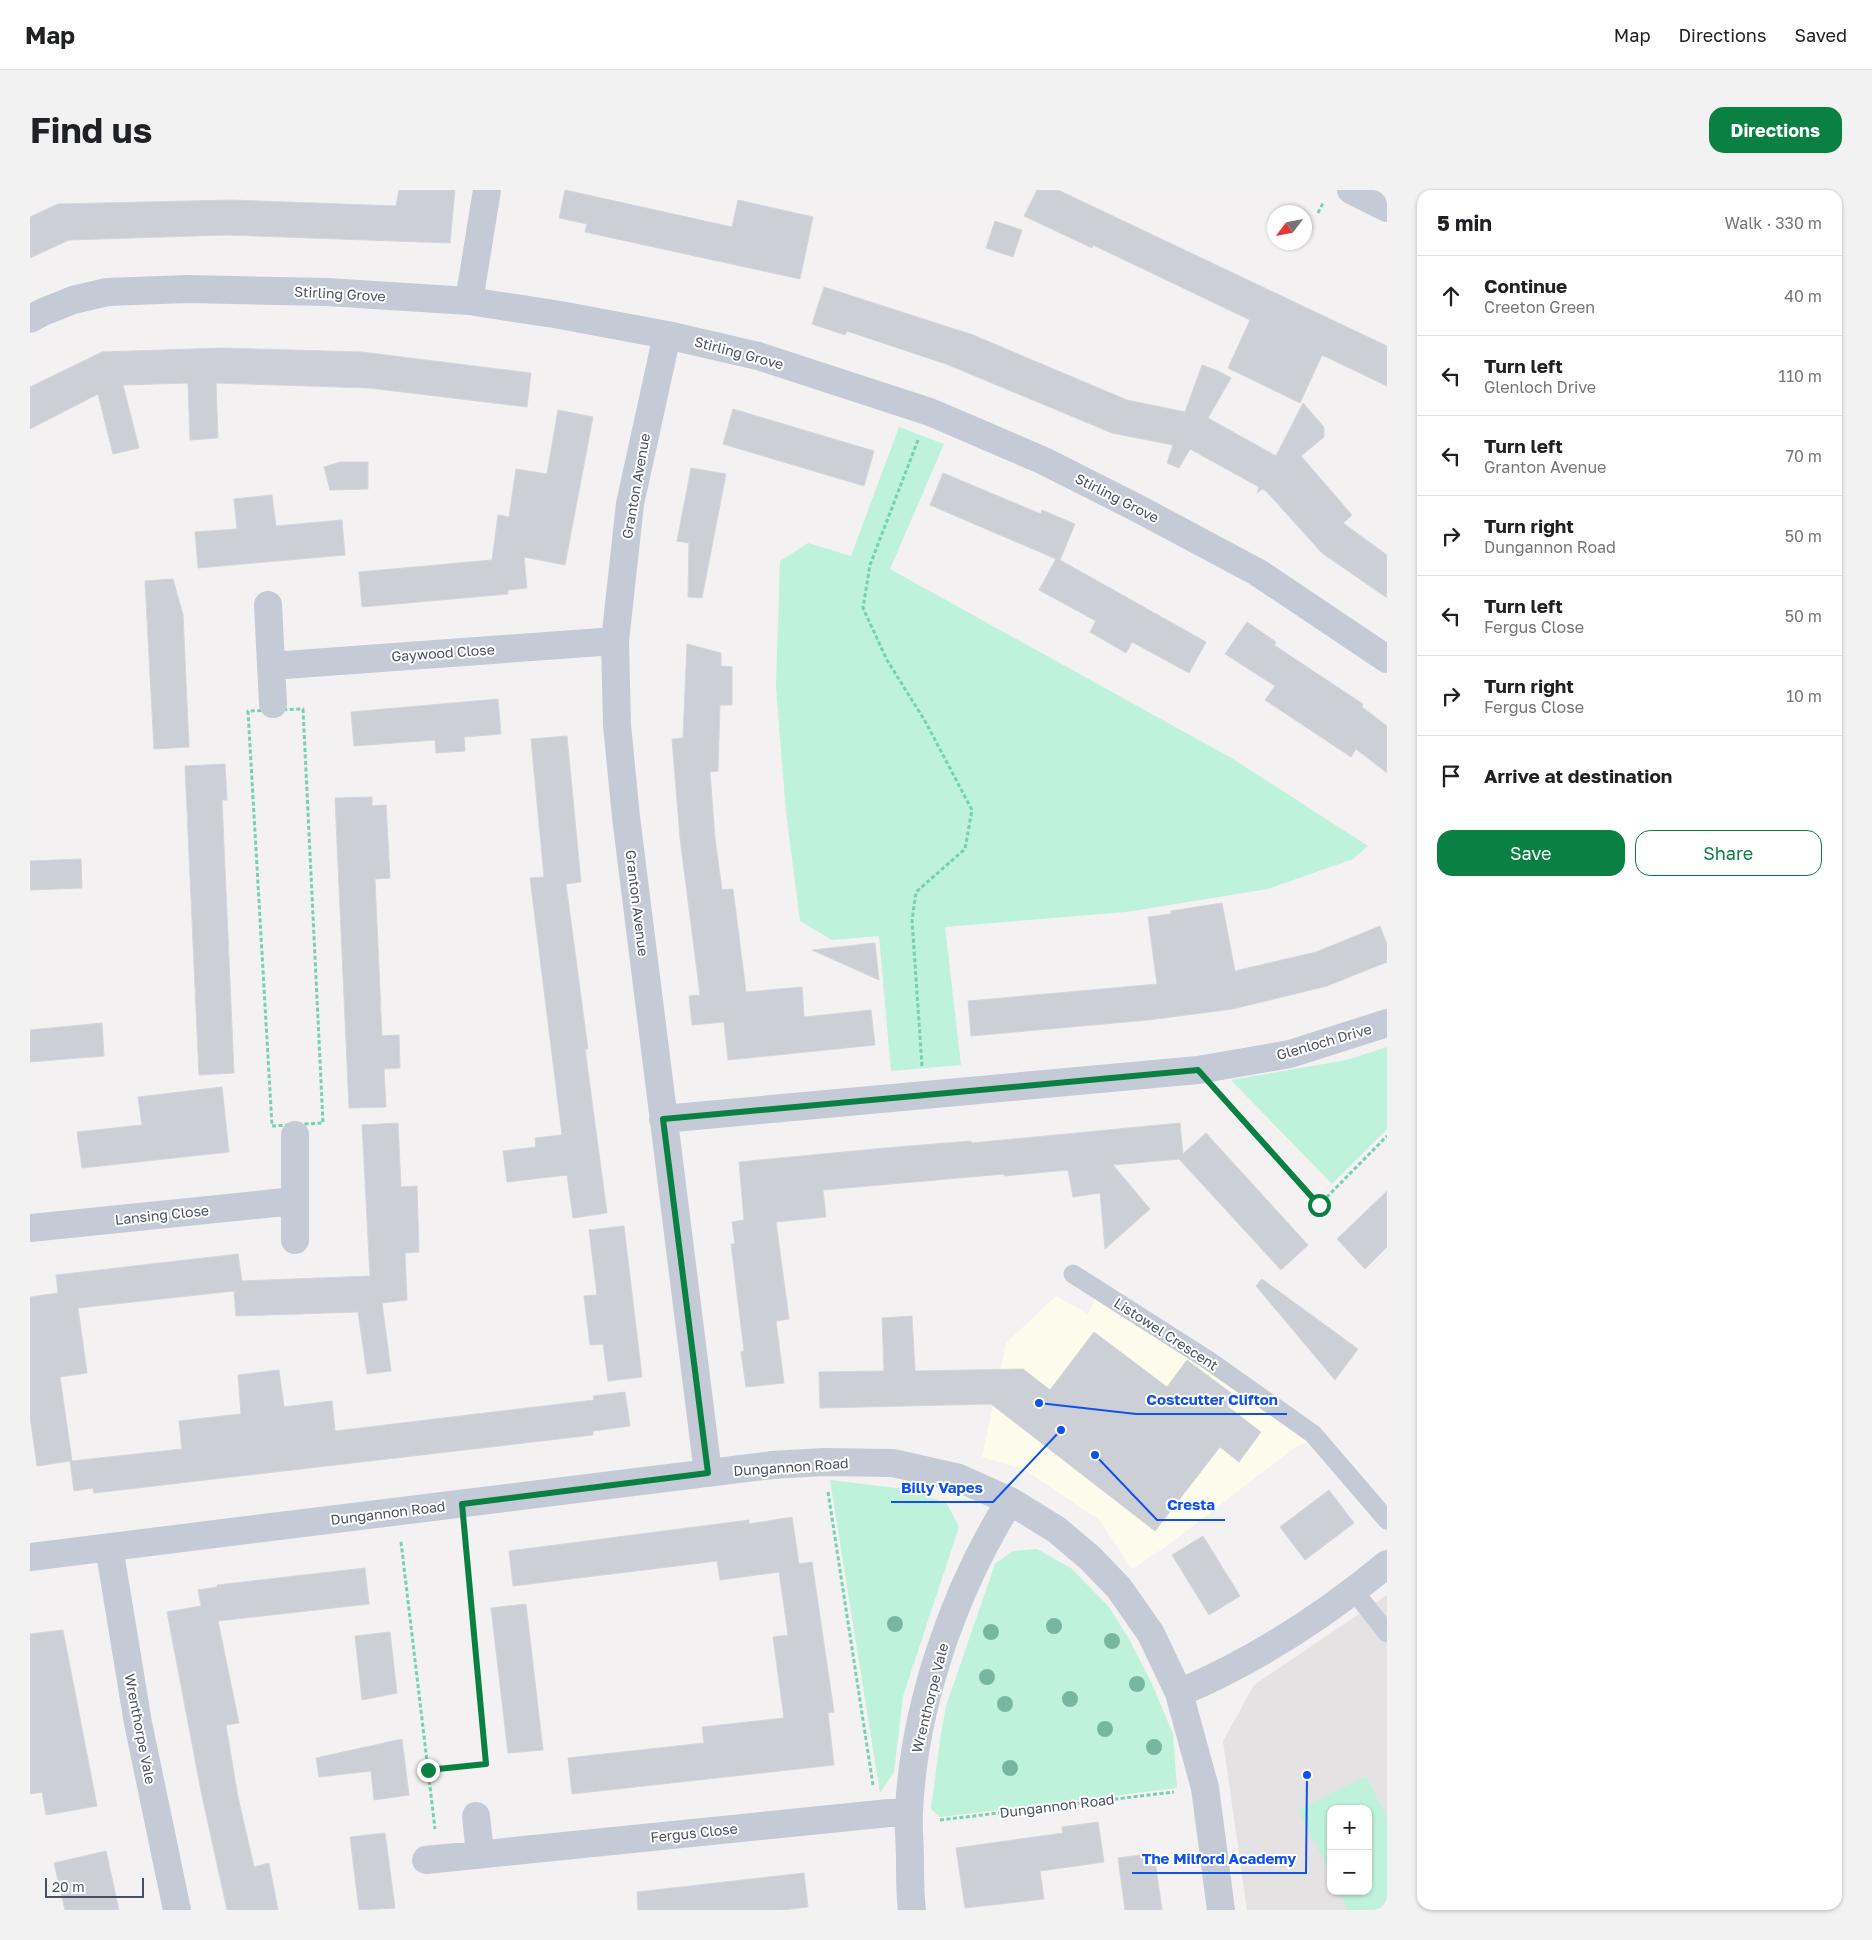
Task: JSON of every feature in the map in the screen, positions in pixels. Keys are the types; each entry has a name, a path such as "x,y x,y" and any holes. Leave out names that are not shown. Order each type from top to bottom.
{"street":[{"path":"469,301 487,190"},
{"path":"1351,190 1387,208"},
{"name":"Stirling Grove","path":"30,319 73,300 107,292 188,289 327,292 469,301 560,315 667,335 758,356 930,412 1044,461 1257,572 1387,659"},
{"name":"Granton Avenue","path":"667,335 630,504 615,641 617,725 625,808 708,1473"},
{"path":"268,606 273,704"},
{"name":"Gaywood Close","path":"272,666 615,641"},
{"name":"Glenloch Drive","path":"663,1119 1198,1070 1290,1054 1387,1023"},
{"path":"295,1135 295,1240"},
{"name":"Lansing Close","path":"30,1228 295,1201"},
{"name":"Dungannon Road","path":"30,1557 772,1465 823,1462 893,1463 959,1478 1010,1501 1056,1530 1090,1558 1119,1588 1151,1634 1179,1693 1205,1788 1221,1910"},
{"name":"Wrenthorpe Vale","path":"912,1910 909,1818 917,1738 938,1656 961,1591 991,1530 1010,1501"},
{"name":"Wrenthorpe Vale","path":"109,1547 138,1723 177,1910"},
{"path":"1179,1693 1208,1681 1269,1649 1354,1591 1387,1564"},
{"name":"Fergus Close","path":"432,1859 877,1815 909,1818"},
{"path":"476,1816 480,1854"}],"lane":[{"name":"Listowel Crescent","path":"1073,1274 1208,1360 1313,1434 1387,1520"},
{"path":"1354,1591 1387,1633"}],"path":[{"path":"924,1095 912,920 916,892 965,849 972,810 925,721 887,660 863,608 870,566 930,412"},
{"path":"303,708 323,1123 272,1126 248,711 303,708"},
{"path":"1198,1070 1319,1205 1387,1136"},
{"path":"823,1462 877,1815"},
{"path":"428,1770 486,1764 462,1504"},
{"path":"398,1512 428,1770 432,1859"},
{"name":"Dungannon Road","path":"909,1818 1205,1788"}],"shaded area":[{"path":"1101,1285 1314,1438 1294,1448 1168,1545 1132,1569 1099,1520 1025,1470 982,1457 1006,1343 1056,1296 1088,1314"},
{"path":"1387,1595 1387,1910 1247,1910 1223,1741 1254,1685"}],"green space":[{"path":"899,427 944,444 890,569 1233,759 1368,846 1353,859 1268,889 1126,912 945,927 961,1065 891,1071 879,936 832,940 800,921 786,812 776,687 780,561 808,543 851,556"},
{"path":"1387,1047 1387,1129 1332,1184 1231,1080 1347,1060"},
{"path":"830,1480 912,1490 947,1504 959,1527 903,1696 894,1772 880,1793"},
{"path":"1037,1549 1072,1569 1109,1607 1129,1639 1151,1682 1173,1734 1177,1788 940,1817 931,1809 946,1706 995,1564 1013,1551"},
{"path":"1366,1776 1387,1818 1387,1910 1348,1910 1341,1895 1372,1895 1372,1805 1327,1805 1327,1867 1298,1810"}],"building":[{"path":"399,190 455,190 450,243 227,235 69,240 30,258 30,217 58,204 232,200 396,206"},
{"path":"565,190 732,227 738,200 813,217 800,279 585,232 587,224 559,218"},
{"path":"1037,190 1058,190 1387,346 1387,386 1322,355 1300,403 1228,368 1250,320 1093,245 1092,248 1024,216"},
{"path":"995,221 1022,230 1013,257 986,248"},
{"path":"824,287 973,335 1127,400 1185,412 1202,365 1231,378 1208,418 1276,456 1303,403 1324,427 1324,437 1301,456 1352,515 1343,523 1387,555 1387,598 1322,553 1266,491 1262,489 1257,493 1259,487 1190,449 1179,468 1167,463 1173,445 1112,433 946,364 847,331 845,335 812,324"},
{"path":"222,348 362,352 531,373 527,407 369,388 216,383 218,438 190,440 188,383 123,385 139,448 113,454 98,394 30,429 30,387 102,352"},
{"path":"733,409 874,451 864,486 723,444"},
{"path":"558,410 593,417 565,565 524,557 527,588 508,590 508,594 362,607 359,572 492,560 498,515 509,517 516,469 547,474"},
{"path":"340,462 368,462 368,489 330,490 324,467"},
{"path":"691,468 726,474 702,598 688,597 689,543 677,541"},
{"path":"943,473 1041,514 1042,510 1075,524 1060,560 1206,642 1189,673 1132,642 1126,653 1090,632 1096,621 1039,590 1056,559 930,505"},
{"path":"272,495 276,526 342,520 345,555 198,568 195,532 237,529 234,499"},
{"path":"173,579 183,615 189,747 154,749 145,581"},
{"path":"1247,622 1276,642 1274,645 1363,704 1362,707 1387,726 1387,773 1356,749 1351,757 1265,700 1275,686 1225,654"},
{"path":"687,644 721,653 721,666 732,667 732,705 720,705 718,771 710,772 715,838 722,890 733,889 746,992 802,987 804,1017 871,1010 875,1045 728,1060 724,1022 692,1025 689,996 700,995 680,838 672,739 683,738"},
{"path":"498,699 501,734 464,737 465,751 436,753 435,740 354,746 351,712"},
{"path":"567,736 581,882 566,884 588,1049 585,1049 607,1213 573,1218 567,1175 507,1182 503,1151 536,1147 535,1138 562,1135 530,878 544,877 531,739"},
{"path":"225,764 227,800 222,800 234,1073 199,1075 185,766"},
{"path":"372,797 372,806 386,805 390,878 375,879 382,1036 399,1035 400,1068 384,1069 386,1107 349,1108 335,798"},
{"path":"81,859 82,888 30,890 30,861"},
{"path":"1222,903 1235,971 1316,952 1380,926 1387,944 1387,962 1327,986 1233,1009 1148,1020 971,1036 968,1001 1157,984 1148,917 1171,914 1171,911"},
{"path":"875,943 879,980 812,950"},
{"path":"102,1023 104,1056 30,1062 30,1030"},
{"path":"222,1087 229,1152 82,1168 77,1132 142,1125 138,1097"},
{"path":"398,1123 401,1187 417,1186 419,1252 405,1253 407,1300 382,1303 391,1371 367,1374 358,1312 236,1316 234,1291 78,1308 87,1373 60,1377 72,1461 182,1449 179,1421 241,1414 238,1375 279,1370 284,1407 332,1401 335,1431 594,1400 593,1396 625,1392 630,1426 593,1431 593,1435 94,1493 93,1488 74,1491 70,1461 37,1466 30,1417 30,1297 58,1293 56,1275 238,1254 242,1281 370,1276 362,1125"},
{"path":"1180,1123 1183,1154 1206,1133 1308,1245 1281,1270 1179,1159 1113,1165 1150,1209 1105,1249 1100,1193 1073,1197 1068,1170 823,1190 826,1217 776,1222 789,1319 776,1321 784,1383 746,1387 741,1352 744,1351 731,1244 735,1244 732,1222 744,1220 739,1162 885,1148 971,1141 972,1143"},
{"path":"1387,1191 1387,1247 1365,1269 1337,1239"},
{"path":"624,1226 642,1377 608,1381 603,1344 590,1345 584,1296 597,1295 589,1230"},
{"path":"1262,1279 1358,1349 1335,1380 1256,1286"},
{"path":"912,1316 915,1371 1023,1369 1050,1390 1094,1332 1167,1387 1187,1360 1235,1396 1227,1406 1261,1432 1239,1462 1220,1447 1155,1531 991,1404 820,1408 819,1372 884,1371 882,1318"},
{"path":"1329,1490 1354,1523 1305,1560 1280,1527"},
{"path":"792,1517 799,1564 812,1562 834,1712 828,1713 834,1765 572,1794 568,1758 704,1743 702,1727 784,1718 773,1637 788,1635 779,1572 720,1580 717,1561 513,1586 509,1551 749,1520 749,1524"},
{"path":"1203,1536 1240,1596 1209,1615 1172,1555"},
{"path":"365,1568 369,1604 218,1621 239,1723 226,1725 238,1797 254,1867 269,1863 278,1910 227,1910 201,1791 167,1612 201,1606 198,1590 217,1587 217,1585"},
{"path":"526,1604 543,1750 508,1753 491,1608"},
{"path":"63,1630 97,1806 46,1815 42,1792 30,1794 30,1634"},
{"path":"390,1632 397,1693 362,1700 355,1636"},
{"path":"402,1739 409,1795 374,1800 371,1771 319,1777 316,1758"},
{"path":"1098,1822 1104,1862 1040,1871 1044,1899 965,1908 956,1848 1063,1833 1062,1827"},
{"path":"385,1833 395,1908 359,1910 350,1837"},
{"path":"106,1851 119,1910 65,1910 54,1863"},
{"path":"1154,1853 1162,1910 1125,1910 1118,1858"},
{"path":"804,1873 808,1907 783,1910 638,1910 637,1892"}],"place":[{"name":"Costcutter Clifton","path":"1039,1403"},
{"name":"Billy Vapes","path":"1061,1430"},
{"name":"Cresta","path":"1095,1455"},
{"name":"The Milford Academy","path":"1307,1775"}],"route":[{"path":"428,1770 486,1764 462,1504 708,1473 663,1119 1198,1070 1319,1205"}]}
